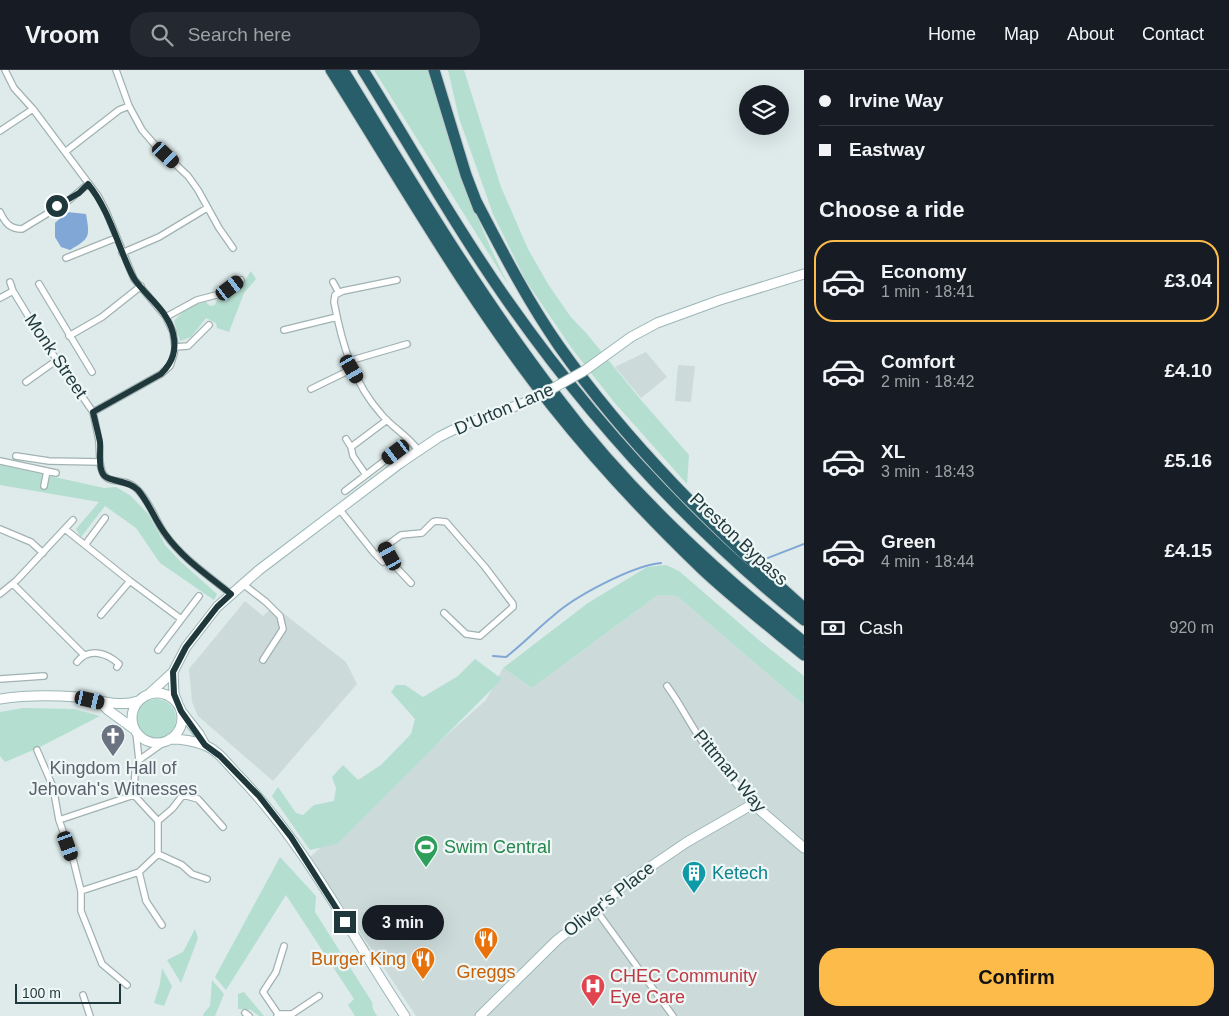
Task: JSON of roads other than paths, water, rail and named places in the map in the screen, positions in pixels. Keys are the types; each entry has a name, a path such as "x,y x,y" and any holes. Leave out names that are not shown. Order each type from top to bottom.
{"highway":[{"path":"331,70 448,260 484,314 564,420 618,484 683,550 732,595 804,655"},
{"path":"343,70 461,262 510,334 559,400 625,478 710,564 804,642"},
{"path":"364,70 466,238 507,300 585,403 674,502"},
{"path":"434,70 454,137 492,242 534,319 586,391 674,502"},
{"path":"476,202 539,316 590,387 632,438 698,510 756,566 804,608"},
{"name":"Preston Bypass","path":"674,502 748,573 804,620"}],"street":[{"path":"5,70 14,88 33,109 98,196 106,210 134,279 166,317 173,332 175,347 170,366 161,374 93,412"},
{"path":"116,70 129,106 142,130 188,176 232,248"},
{"path":"65,152 119,110 129,106"},
{"path":"0,131 33,109"},
{"path":"0,212 8,226 22,229 68,200 88,184"},
{"path":"122,253 159,237 208,208"},
{"path":"66,258 116,238"},
{"name":"D'Urton Lane","path":"148,695 173,672 186,647 217,607 231,594 379,478 418,450 461,426 532,400 584,371 631,337 657,323 720,300 804,274"},
{"path":"379,276 380,283"},
{"path":"166,317 197,300 220,294 241,280"},
{"path":"397,280 339,293 335,295 334,302 343,346 352,369 372,403 387,420 410,439 418,450"},
{"name":"Monk Street","path":"10,282 13,291 57,360 93,412 100,441 101,471 104,476 126,482 136,488 146,500 165,534 175,546 193,564 231,594"},
{"path":"333,282 339,293"},
{"path":"39,284 92,372"},
{"path":"69,336 102,317 140,286"},
{"path":"0,298 13,291"},
{"path":"284,330 337,317"},
{"path":"175,347 188,346 209,325"},
{"path":"349,361 407,344"},
{"path":"26,382 57,360"},
{"path":"311,388 352,369"},
{"path":"351,447 387,420"},
{"path":"346,439 351,447 353,456 366,475"},
{"path":"345,491 396,452"},
{"path":"16,456 49,461 100,462"},
{"path":"0,461 56,473"},
{"path":"44,486 47,471"},
{"path":"340,510 383,562"},
{"path":"85,545 105,518"},
{"path":"0,594 13,584 73,520"},
{"path":"377,556 385,547 402,536 422,534 433,522 446,522 485,567 513,604 480,636 466,634 444,613"},
{"path":"0,529 30,542 43,553"},
{"path":"65,529 181,619"},
{"path":"385,547 395,566 411,583"},
{"path":"101,615 130,581"},
{"path":"13,584 84,655"},
{"path":"243,584 280,616 283,629 263,660"},
{"path":"158,650 199,596"},
{"path":"77,662 84,655 100,653 119,664 117,667"},
{"path":"173,672 174,694 180,708 205,745 220,756 259,796 291,837 405,1016"},
{"path":"0,679 44,676"},
{"name":"Pittman Way","path":"667,686 679,702 686,718 702,742 753,804 804,848"},
{"path":"0,699 20,696 80,697 100,702 128,704 154,693 168,696 180,708 182,719 180,727 176,734 139,760"},
{"path":"81,891 139,872 158,854 158,821 134,795 135,772 139,760 132,712 138,701"},
{"path":"100,702 148,742 181,739 205,745"},
{"path":"38,750 53,787 59,820 73,859 81,891 81,911 102,964 127,985"},
{"path":"59,820 134,795"},
{"path":"158,821 172,809 183,795 198,799 223,827"},
{"name":"Oliver's Place","path":"480,1016 556,940 596,910 626,884 657,862 753,804"},
{"path":"158,854 182,864 192,874 208,880"},
{"path":"139,872 146,901 162,925"},
{"path":"596,910 673,1016"},
{"path":"284,946 276,972 263,992 278,1015 292,1014 319,996"},
{"path":"83,995 90,1016"}],"water":[{"path":"67,212 86,214 88,228 87,236 82,243 70,250 61,247 55,237 55,223"}],"waterway":[{"path":"760,561 804,544"},
{"path":"493,656 506,657 563,608 589,591 635,570 661,563"}],"place":[{"name":"Kingdom Hall of Jehovah's Witnesses","path":"113,757"},
{"name":"Swim Central","path":"426,868"},
{"name":"Ketech","path":"694,894"},
{"name":"Greggs","path":"486,960"},
{"name":"Burger King","path":"423,980"},
{"name":"CHEC Community Eye Care","path":"593,1007"}]}
